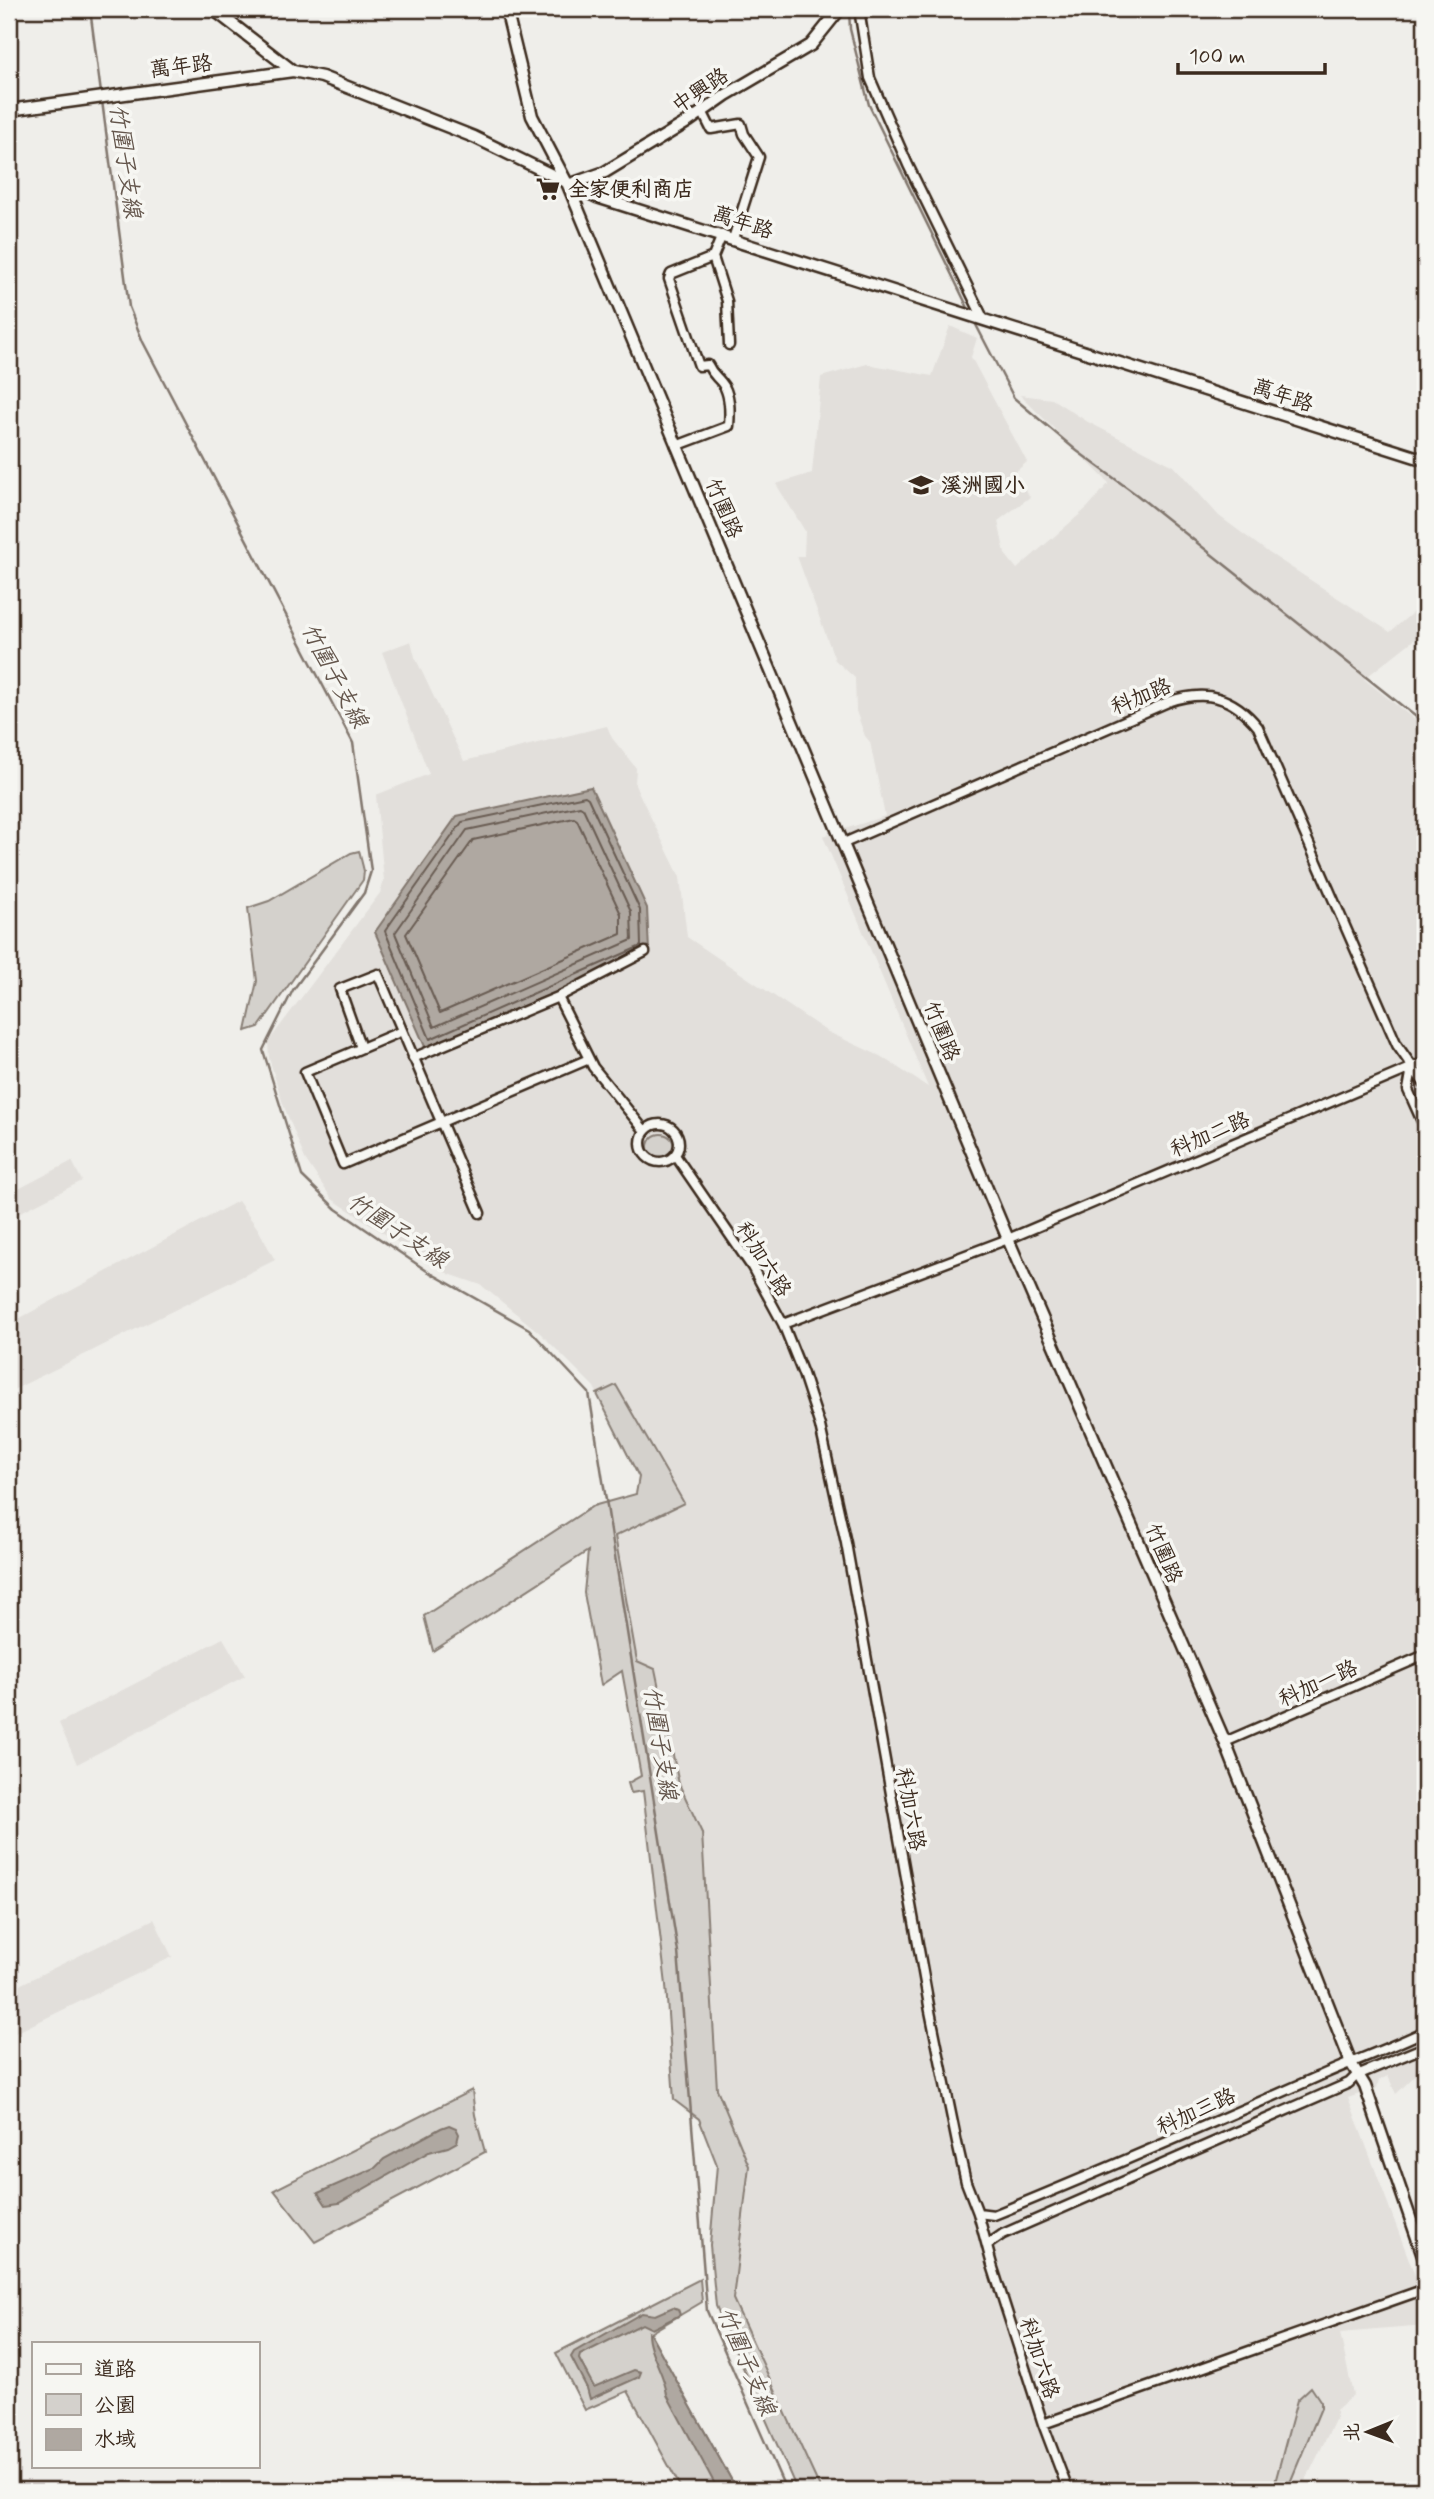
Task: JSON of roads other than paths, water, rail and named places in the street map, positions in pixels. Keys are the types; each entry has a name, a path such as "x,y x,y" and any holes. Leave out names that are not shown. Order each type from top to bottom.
{"street":[{"path":"213,9 293,71"},
{"name":"竹圍路","path":"506,9 533,116 568,184 1007,1239 1225,1742 1354,2068 1365,2086 1425,2261"},
{"name":"中興路","path":"568,184 605,172 811,45 840,9"},
{"path":"859,9 870,78 976,318"},
{"name":"萬年路","path":"9,110 293,71 322,77 474,136 597,197 1425,460"},
{"path":"702,111 711,129 741,124 744,134 759,157 733,239"},
{"path":"722,235 713,257 727,301 729,345"},
{"path":"677,446 729,426 730,408 726,393 721,382 713,377 708,365 699,366 668,279 671,274 713,257"},
{"name":"科加路","path":"844,844 1168,702 1199,694 1219,698 1245,712 1258,727 1396,1045 1425,1085"},
{"path":"414,1058 558,996 645,952"},
{"path":"362,1048 340,989 379,974 480,1213"},
{"path":"558,996 589,1059 645,1131"},
{"path":"402,1031 305,1072 344,1164 589,1059"},
{"name":"科加二路","path":"783,1324 1007,1239 1425,1062"},
{"path":"1412,1068 1408,1090 1425,1128"},
{"path":"662,1124 674,1130 679,1143 675,1155 659,1163 647,1158 640,1142 645,1131 649,1127 662,1124"},
{"name":"科加六路","path":"675,1155 752,1267 783,1324 816,1413 835,1484 940,2067 966,2182 1043,2424 1068,2490"},
{"name":"科加一路","path":"1225,1742 1425,1654"},
{"name":"科加三路","path":"987,2245 1003,2234 1349,2082 1354,2068 1382,2051 1425,2031"},
{"name":"科加三路","path":"978,2213 994,2215 1354,2068 1425,2047"},
{"path":"1043,2424 1425,2289"}],"water":[{"path":"591,787 647,908 649,951 426,1049 375,932 457,816"},
{"path":"449,2125 456,2128 459,2134 457,2142 448,2147 429,2152 339,2203 326,2205 318,2193 375,2168 384,2159"},
{"path":"673,2307 678,2309 680,2315 652,2329 642,2324 580,2355 579,2359 594,2387 634,2370 641,2372 639,2377 590,2399 571,2357 574,2352 642,2313 655,2315"},
{"path":"648,2332 737,2490 718,2490 667,2395"}],"waterway":[{"name":"竹圍子支線","path":"90,9 129,307 143,342 353,743 371,871 364,893 293,990 263,1050 302,1176 336,1209 427,1271 529,1329 589,1393 678,1952 707,2311 786,2490"},
{"path":"849,9 850,29 869,105 970,312"},
{"path":"974,321 1014,398 1077,451 1137,495 1425,724"}],"place":[{"name":"全家便利商店","path":"548,189"},
{"name":"溪洲國小","path":"921,485"}]}
